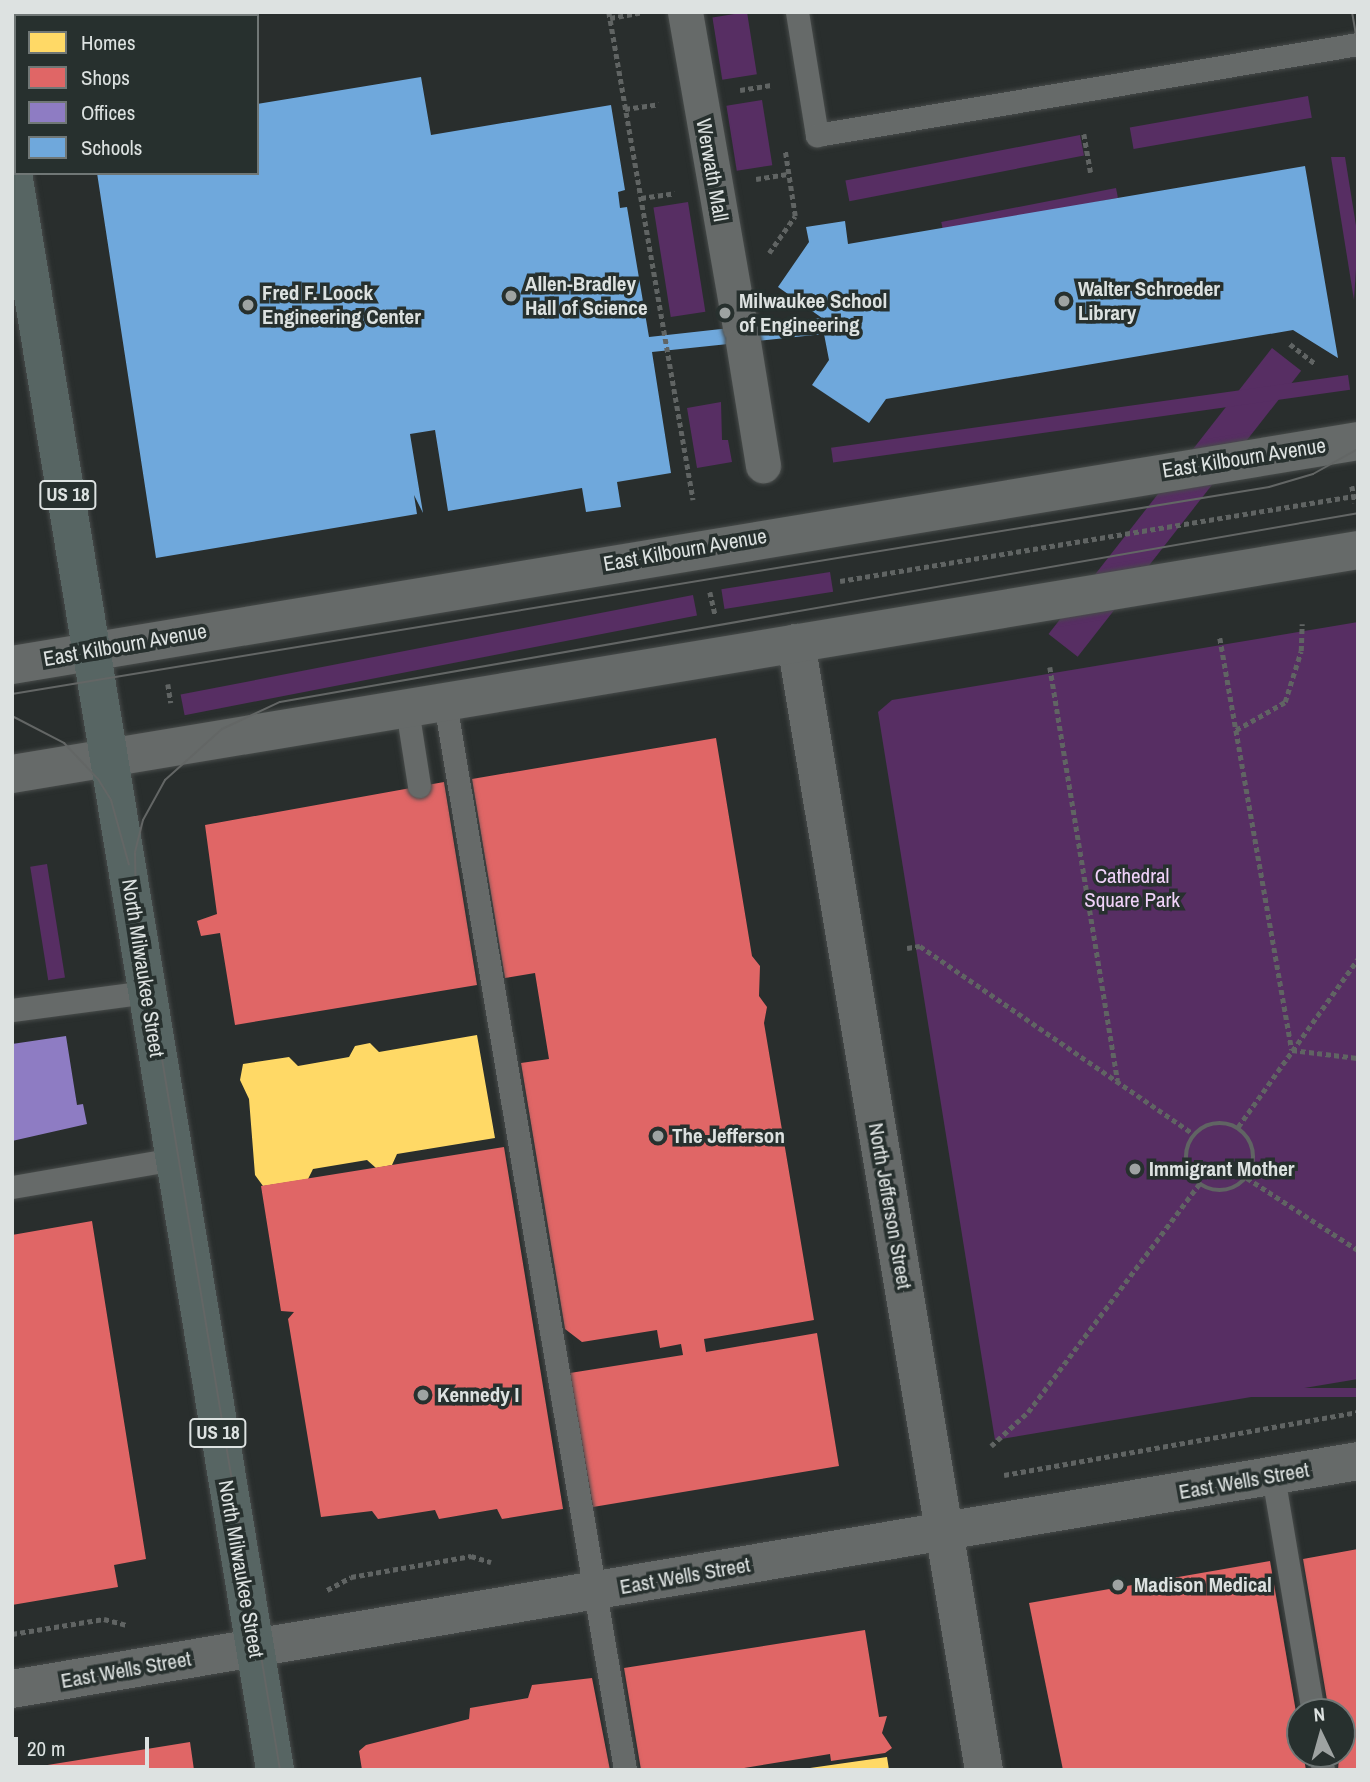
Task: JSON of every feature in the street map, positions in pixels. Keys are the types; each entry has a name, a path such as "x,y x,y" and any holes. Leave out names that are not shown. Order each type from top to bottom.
{"main road":[{"name":"North Milwaukee Street","path":"12,167 94,650 147,992 275,1770"}],"street":[{"name":"Werwath Mall","path":"685,12 763,465"},
{"name":"East Kilbourn Avenue","path":"12,665 1358,441"},
{"path":"12,774 1358,550"},
{"name":"North Jefferson Street","path":"796,643 984,1770"},
{"name":"East Wells Street","path":"12,1689 1358,1461"}],"lane":[{"path":"797,12 817,135 1358,44"},
{"path":"445,703 625,1770"},
{"path":"407,709 419,786"},
{"path":"12,1010 147,992"},
{"path":"12,1187 174,1159"},
{"path":"1273,1476 1311,1698"}],"path":[{"path":"643,12 609,15 692,500"},
{"path":"772,73 776,98"},
{"path":"1084,134 1091,172"},
{"path":"739,324 795,216 782,136"},
{"path":"1290,344 1316,364"},
{"path":"1352,486 1355,503"},
{"path":"839,581 1354,496"},
{"path":"837,570 841,591"},
{"path":"710,591 715,614"},
{"path":"1236,730 1285,702 1301,651 1302,624"},
{"path":"1220,638 1292,1050"},
{"path":"1050,667 1118,1080"},
{"path":"168,684 171,703"},
{"path":"907,948 920,946 1194,1134"},
{"path":"1238,1127 1358,959"},
{"path":"1292,1050 1358,1058"},
{"path":"1215,1123 1238,1127 1254,1151 1247,1178 1225,1191 1199,1184 1187,1166 1194,1134 1215,1123"},
{"path":"1247,1178 1358,1250"},
{"path":"991,1446 1028,1412 1199,1184"},
{"path":"1000,1478 1358,1412"},
{"path":"12,1634 104,1619 136,1627"}],"green space":[{"path":"747,12 757,74 722,80 712,17"},
{"path":"1308,96 1312,118 1134,149 1130,127"},
{"path":"762,100 772,165 737,171 726,106"},
{"path":"1080,135 1084,156 849,201 845,181"},
{"path":"1331,157 1345,157 1358,238 1354,300"},
{"path":"1116,188 1118,198 943,232 941,222"},
{"path":"688,202 705,312 671,317 653,207"},
{"path":"1272,348 1301,371 1078,657 1049,634"},
{"path":"1348,375 1350,390 833,463 831,448"},
{"path":"721,402 722,440 728,440 732,462 697,468 687,408"},
{"path":"830,572 833,592 724,609 721,589"},
{"path":"693,595 697,616 185,715 181,695"},
{"name":"Cathedral Square Park","path":"1358,622 1358,1379 995,1440 878,712 892,700"},
{"path":"47,864 65,978 48,980 30,867"},
{"path":"1176,1388 1358,1388 1358,1397 1176,1397"}],"building: Homes":[{"path":"477,1035 495,1138 397,1154 392,1165 376,1168 367,1160 313,1169 308,1179 263,1186 255,1175 249,1099 240,1080 243,1064 289,1057 298,1066 349,1057 355,1046 370,1043 379,1052"},
{"path":"887,1757 889,1770 810,1770 810,1768"}],"building: Shops":[{"path":"716,738 752,956 760,966 759,996 767,1007 764,1023 814,1320 704,1339 706,1352 817,1333 839,1466 593,1507 570,1373 683,1355 681,1344 660,1348 657,1330 582,1342 565,1329 521,1063 549,1059 535,973 505,978 472,779"},
{"path":"444,782 477,985 235,1025 220,933 201,936 197,921 217,914 205,825"},
{"name":"Kennedy I","path":"504,1147 563,1509 502,1519 497,1509 439,1519 435,1510 378,1519 372,1511 321,1517 288,1319 294,1312 281,1311 261,1186"},
{"path":"92,1221 146,1559 114,1565 118,1587 12,1605 12,1235"},
{"path":"1358,1549 1358,1770 1338,1770 1356,1768 1356,1698 1327,1698 1303,1559"},
{"path":"1270,1561 1294,1698 1286,1698 1286,1768 1306,1770 1063,1770 1029,1603"},
{"path":"865,1630 879,1717 887,1716 882,1733 892,1748 885,1753 831,1761 830,1754 732,1770 641,1770 624,1668"},
{"path":"592,1678 610,1770 362,1770 359,1751 366,1745 469,1719 470,1708 528,1698 532,1685"},
{"path":"190,1742 194,1770 29,1770 29,1768"}],"building: Offices":[{"path":"66,1036 77,1105 83,1104 87,1124 12,1141 12,1044"}],"building: Schools":[{"path":"421,77 431,135 611,105 625,190 618,192 620,208 627,207 649,337 822,318 778,287 809,242 806,227 845,221 848,244 1305,166 1338,358 1293,330 886,399 869,423 812,385 829,360 824,334 652,352 671,473 617,482 621,507 586,512 582,488 448,511 435,430 410,434 423,513 414,495 417,514 156,558 97,175 259,175 259,104"}],"tram line":[{"path":"1352,12 1358,47"},
{"path":"12,694 1269,487 1313,474 1358,449"},
{"path":"136,906 135,852 143,820 165,780 222,729 280,702 1358,513"},
{"path":"12,716 64,743 98,779 111,800 129,865"},
{"path":"135,896 280,1770"}],"place":[{"name":"Allen-Bradley Hall of Science","path":"511,296"},
{"name":"Walter Schroeder Library","path":"1064,301"},
{"name":"Fred F. Loock Engineering Center","path":"248,305"},
{"name":"Milwaukee School of Engineering","path":"725,313"},
{"name":"The Jefferson","path":"658,1136"},
{"name":"Immigrant Mother","path":"1135,1169"},
{"name":"Kennedy I","path":"423,1395"},
{"name":"Madison Medical","path":"1118,1585"}]}
